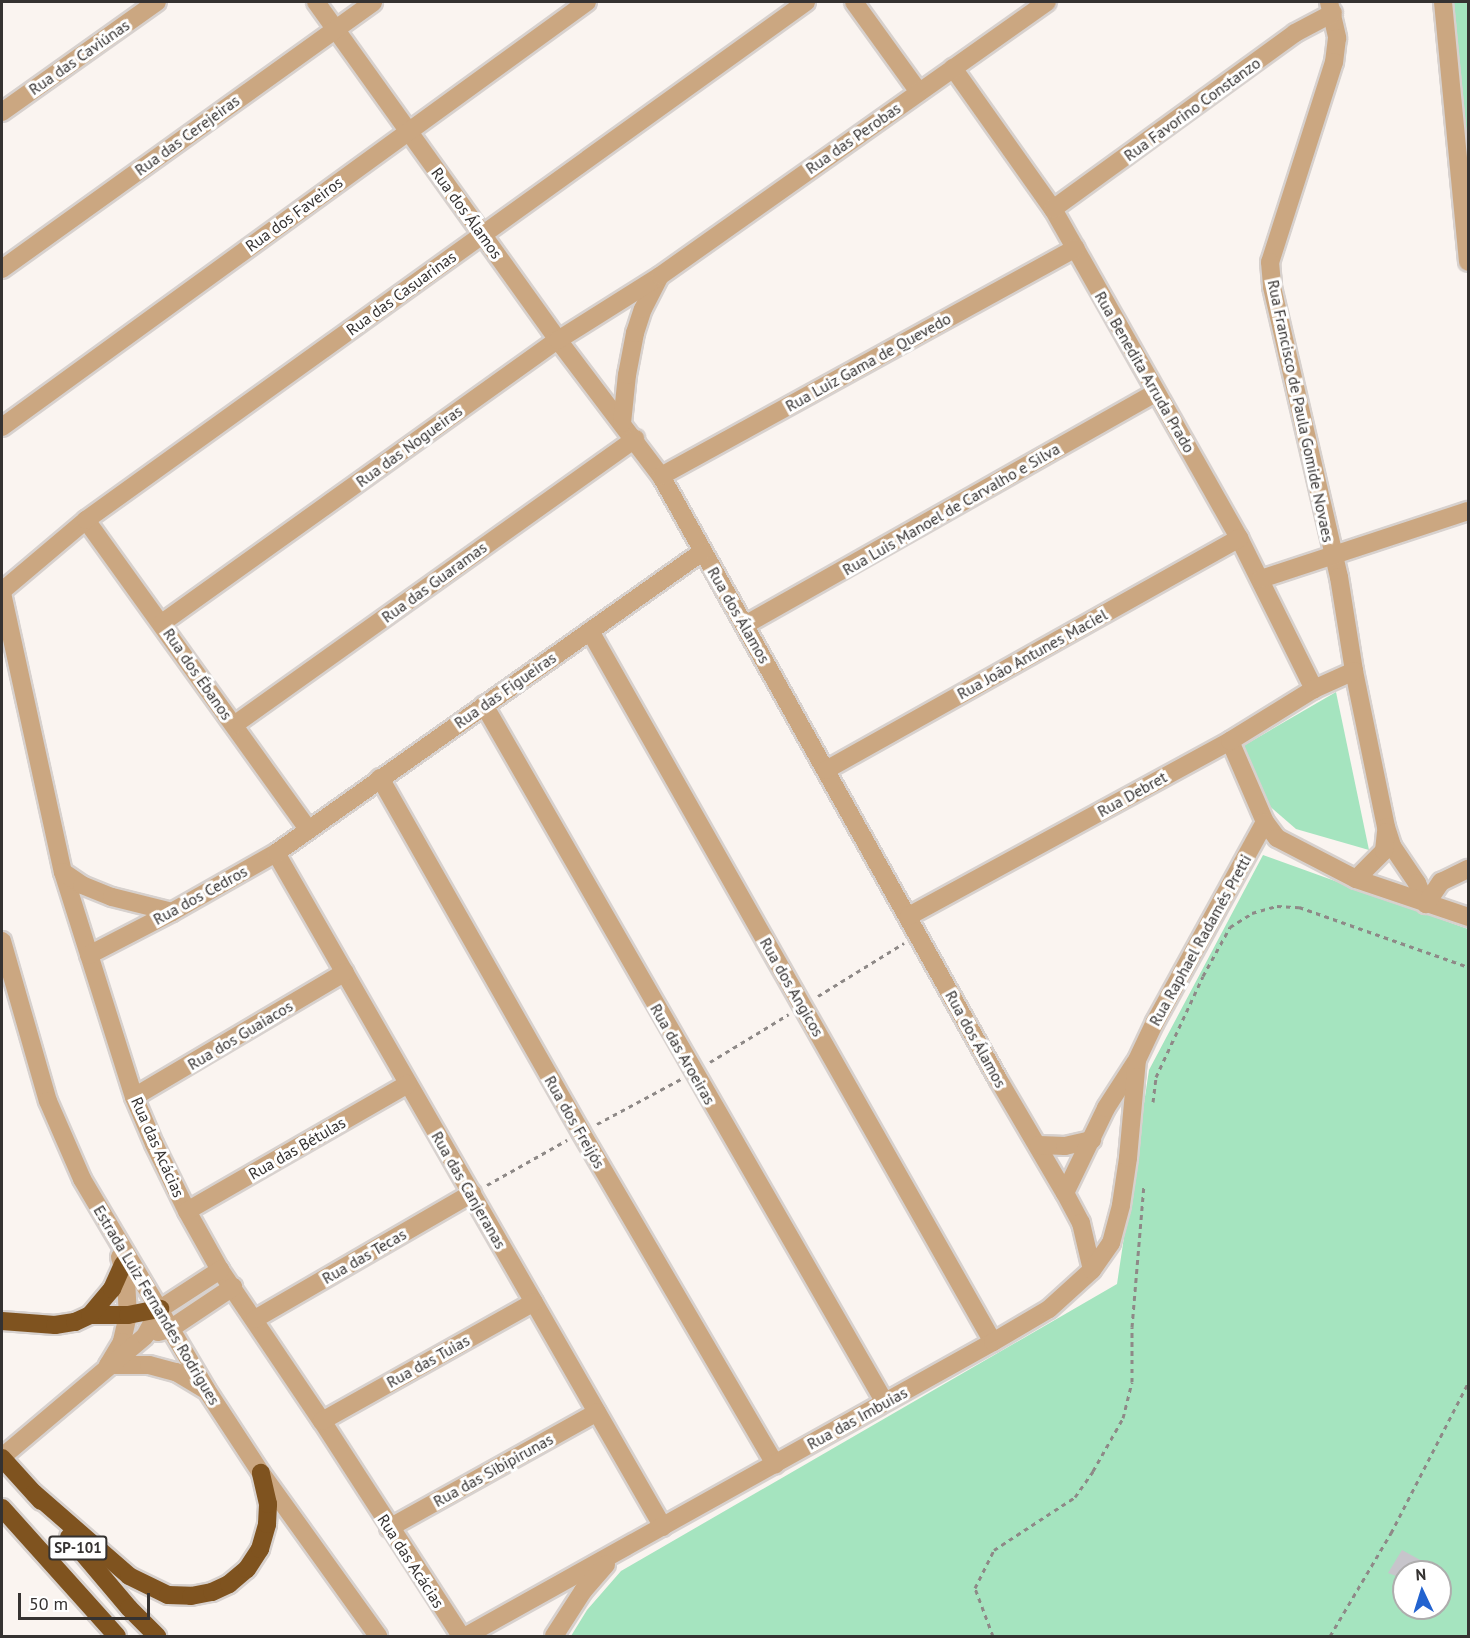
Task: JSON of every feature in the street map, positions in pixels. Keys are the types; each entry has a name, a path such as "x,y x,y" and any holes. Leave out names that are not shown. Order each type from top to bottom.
{"highway":[{"path":"2,1321 55,1325 75,1322 90,1315 112,1289 123,1264"},
{"path":"90,1315 128,1315 160,1309"},
{"name":"SP-101","path":"2,1457 129,1608 157,1636"},
{"path":"34,1493 129,1576 168,1595 191,1596 212,1592 229,1584 247,1569 260,1549 267,1524 268,1504 261,1473"},
{"name":"SP-101","path":"2,1508 117,1636"}],"street":[{"name":"Rua das Caviúnas","path":"2,112 158,2"},
{"name":"Rua dos Álamos","path":"316,2 558,339 661,476 909,916 998,1079 1039,1144 1081,1223 1092,1270"},
{"name":"Rua das Cerejeiras","path":"2,269 373,2"},
{"name":"Rua dos Faveiros","path":"2,427 587,2"},
{"name":"Rua das Casuarinas","path":"2,592 86,520 806,2"},
{"path":"854,2 919,92"},
{"name":"Rua das Perobas","path":"660,276 1047,2"},
{"path":"1443,2 1468,262"},
{"name":"Rua Favorino Constanzo","path":"1053,209 1331,7"},
{"name":"Rua Francisco de Paula Gomide Novaes","path":"1331,7 1337,38 1334,62 1270,262 1272,287 1332,555 1339,577 1354,671 1386,827 1392,846 1417,882 1426,904"},
{"name":"Rua Benedita Arruda Prado","path":"953,68 1053,209 1262,579 1314,689"},
{"name":"Rua Luiz Gama de Quevedo","path":"661,476 1075,248"},
{"path":"622,423 627,375 635,333 643,309 660,276"},
{"name":"Rua das Nogueiras","path":"162,623 558,339 660,276"},
{"name":"Rua Luis Manoel de Carvalho e Silva","path":"745,625 1156,392"},
{"name":"Rua das Guaramas","path":"234,725 635,439"},
{"path":"1262,579 1468,511"},
{"name":"Rua dos Ébanos","path":"86,520 308,829"},
{"name":"Rua João Antunes Maciel","path":"826,770 1239,538"},
{"name":"Rua das Figueiras","path":"308,829 702,552"},
{"name":"Rua das Acácias","path":"2,592 63,872 134,1097 187,1211 220,1270 322,1420 389,1528 461,1636"},
{"name":"Rua dos Angicos","path":"590,631 993,1342"},
{"name":"Rua Debret","path":"909,916 1230,741 1314,689 1354,671"},
{"name":"Rua das Aroeiras","path":"484,705 884,1401"},
{"path":"1230,741 1264,822 1277,838 1356,879 1468,917"},
{"name":"Rua dos Freijós","path":"380,778 581,1132 775,1464"},
{"name":"Rua Raphael Radamés Pretti","path":"1065,1193 1106,1108 1137,1060 1155,1022 1264,822"},
{"name":"Rua Francisco de Paula Gomide Novaes","path":"1356,879 1384,851 1386,827"},
{"name":"Rua dos Cedros","path":"89,955 172,912 276,853 308,829"},
{"name":"Rua das Canjeranas","path":"276,853 663,1527"},
{"path":"1426,904 1441,882 1468,869"},
{"path":"63,872 82,885 112,897 172,912"},
{"name":"Estrada Luiz Fernandes Rodrigues","path":"2,941 48,1101 82,1179 206,1389 261,1473 378,1636"},
{"name":"Rua dos Guaiacos","path":"134,1097 345,972"},
{"name":"Rua Raphael Radamés Pretti","path":"1092,1270 1111,1243 1121,1206 1137,1060"},
{"name":"Rua das Bétulas","path":"187,1211 408,1084"},
{"path":"1039,1144 1065,1146 1092,1140"},
{"name":"Rua das Tecas","path":"255,1319 472,1194"},
{"path":"108,1365 122,1342 128,1315 123,1264 115,1238"},
{"path":"145,1336 160,1309 220,1270"},
{"name":"Rua das Imbuias","path":"466,1636 615,1555 884,1401 993,1342 1049,1309 1092,1270"},
{"path":"2,1457 145,1336 170,1329 233,1287"},
{"name":"Rua das Tuias","path":"322,1420 534,1302"},
{"path":"108,1365 149,1365 167,1370 206,1389"},
{"name":"Rua das Sibipirunas","path":"389,1528 597,1412"},
{"name":"Rua das Imbuias","path":"554,1636 583,1591 615,1555"}],"path":[{"path":"1152,1112 1155,1077 1203,976 1230,927 1252,913 1277,906 1299,907 1468,967"},
{"path":"993,1636 975,1588 994,1550 1075,1497 1093,1471 1123,1418 1132,1382 1132,1327 1144,1182"},
{"path":"1330,1636 1391,1533 1468,1383"}],"green space":[{"path":"1433,2 1468,2 1468,248 1457,225 1447,141 1449,47"},
{"path":"1336,692 1369,850 1296,829 1259,797 1243,746"},
{"path":"1263,855 1468,929 1468,1636 571,1636 587,1610 621,1571 1117,1284 1149,1070"}],"building":[{"path":"1402,1550 1420,1560 1396,1560"}]}
